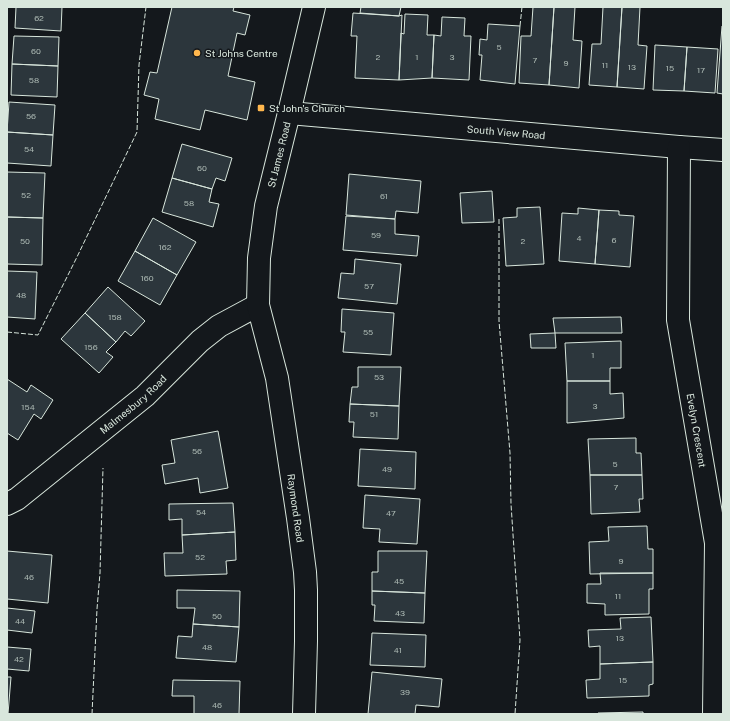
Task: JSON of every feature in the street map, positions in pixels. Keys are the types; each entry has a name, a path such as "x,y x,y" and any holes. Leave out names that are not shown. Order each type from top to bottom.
{"street":[{"name":"St James Road","path":"258,305 259,258 266,206 314,7"},
{"name":"South View Road","path":"289,113 723,150"},
{"name":"Evelyn Crescent","path":"679,147 678,320 716,543 714,714"},
{"name":"Malmesbury Road","path":"7,504 17,499 145,396 200,341 219,326 258,305"},
{"name":"Raymond Road","path":"258,305 277,378 305,572 306,641 304,714"}],"building":[{"path":"16,7 62,7 61,31 15,28"},
{"name":"St Johns Centre","path":"172,7 234,7 233,11 250,15 245,35 237,33 228,76 255,82 247,120 205,110 200,130 155,119 159,99 144,95 150,72 157,73"},
{"path":"361,7 401,7 399,16 360,13"},
{"path":"533,7 554,7 549,85 519,83 521,36 531,36"},
{"path":"554,7 575,7 573,40 582,41 579,88 549,85"},
{"path":"603,7 622,7 617,87 589,85 592,44 601,44"},
{"path":"622,7 640,7 638,45 647,46 644,89 617,87"},
{"path":"353,13 402,15 399,80 355,78 357,36 351,36"},
{"path":"405,14 428,15 427,35 434,35 432,78 399,80 401,33 404,34"},
{"path":"442,17 465,18 464,36 471,36 469,80 432,78 434,35 441,36"},
{"path":"488,24 520,26 515,84 480,80 482,55 479,55 480,39 487,40"},
{"path":"723,26 723,94 717,93"},
{"path":"14,36 59,37 58,66 12,64"},
{"path":"655,45 687,47 684,91 653,90"},
{"path":"687,47 718,49 715,93 684,91"},
{"path":"12,64 58,66 57,97 11,95"},
{"path":"9,102 55,105 53,135 7,132"},
{"path":"7,132 53,135 51,166 7,163"},
{"path":"182,144 232,158 225,181 216,178 212,189 172,178"},
{"path":"7,172 45,173 43,218 7,217"},
{"path":"349,174 421,181 418,213 396,211 395,219 346,215"},
{"path":"172,178 212,189 209,202 219,204 213,227 162,212"},
{"path":"492,191 494,222 462,223 460,193"},
{"path":"540,207 544,264 506,266 503,218 517,217 517,208"},
{"path":"578,208 599,210 595,264 559,261 562,213 578,214"},
{"path":"599,210 619,211 619,215 634,216 630,267 595,264"},
{"path":"346,216 395,219 395,234 419,236 417,256 343,250"},
{"path":"7,217 43,218 42,265 7,264"},
{"path":"153,218 196,242 177,275 135,251"},
{"path":"135,251 177,275 160,305 118,281"},
{"path":"355,259 401,264 397,304 338,298 341,273 354,274"},
{"path":"7,271 37,272 35,319 7,317"},
{"path":"108,287 145,321 131,336 125,331 116,342 85,313"},
{"path":"342,309 394,313 391,355 343,352 345,332 341,332"},
{"path":"85,313 116,342 106,352 113,357 99,373 61,339"},
{"path":"621,317 622,333 555,333 553,318"},
{"path":"555,333 556,348 531,348 530,334"},
{"path":"621,341 621,368 610,368 610,381 567,381 565,343"},
{"path":"358,367 401,367 399,406 350,404 352,387 358,387"},
{"path":"7,379 27,392 31,385 53,400 41,419 34,414 18,440 7,433"},
{"path":"567,381 610,381 610,394 623,393 624,418 567,423"},
{"path":"350,404 399,406 398,439 353,437 354,422 349,422"},
{"path":"218,431 228,488 200,493 198,478 165,484 162,465 175,463 171,440"},
{"path":"636,438 636,453 641,453 642,475 590,475 588,439"},
{"path":"360,449 416,452 415,489 358,486"},
{"path":"590,475 642,475 643,499 639,499 640,512 591,514"},
{"path":"365,495 420,499 417,544 379,542 380,529 363,528"},
{"path":"233,503 235,532 182,535 182,519 169,520 169,504"},
{"path":"647,526 648,549 653,549 653,573 590,574 589,542 609,541 608,527"},
{"path":"235,532 236,560 226,561 227,574 165,576 164,553 183,553 182,535"},
{"path":"7,551 52,555 48,603 7,599"},
{"path":"378,551 427,551 425,593 372,591 372,572 378,572"},
{"path":"600,573 653,573 653,589 649,589 649,614 605,615 605,604 587,603 587,584 601,584"},
{"path":"177,590 240,591 239,627 193,624 195,608 177,608"},
{"path":"372,591 425,593 424,623 374,621 375,605 372,605"},
{"path":"7,608 35,611 32,633 7,630"},
{"path":"651,617 653,662 600,664 600,646 589,647 588,630 621,629 620,618"},
{"path":"193,624 239,627 236,662 176,658 178,636 192,637"},
{"path":"372,633 426,635 425,667 370,665"},
{"path":"7,647 31,649 29,671 7,669"},
{"path":"653,662 653,684 649,685 649,696 587,698 586,680 600,679 600,664"},
{"path":"372,672 442,679 439,707 416,705 415,714 368,714"},
{"path":"7,677 11,677 8,714 7,714"},
{"path":"173,680 240,681 239,714 194,714 194,696 172,696"},
{"path":"643,712 643,714 598,714 598,713"}],"fence":[{"path":"7,332 38,335 137,132 139,65 146,7"},
{"path":"520,26 522,7"},
{"path":"499,219 499,321 510,453 511,504 520,640 515,714"},
{"path":"92,714 100,573 103,468"}],"place":[{"name":"St Johns Centre","path":"197,53"},
{"name":"St John's Church","path":"261,108"}]}
